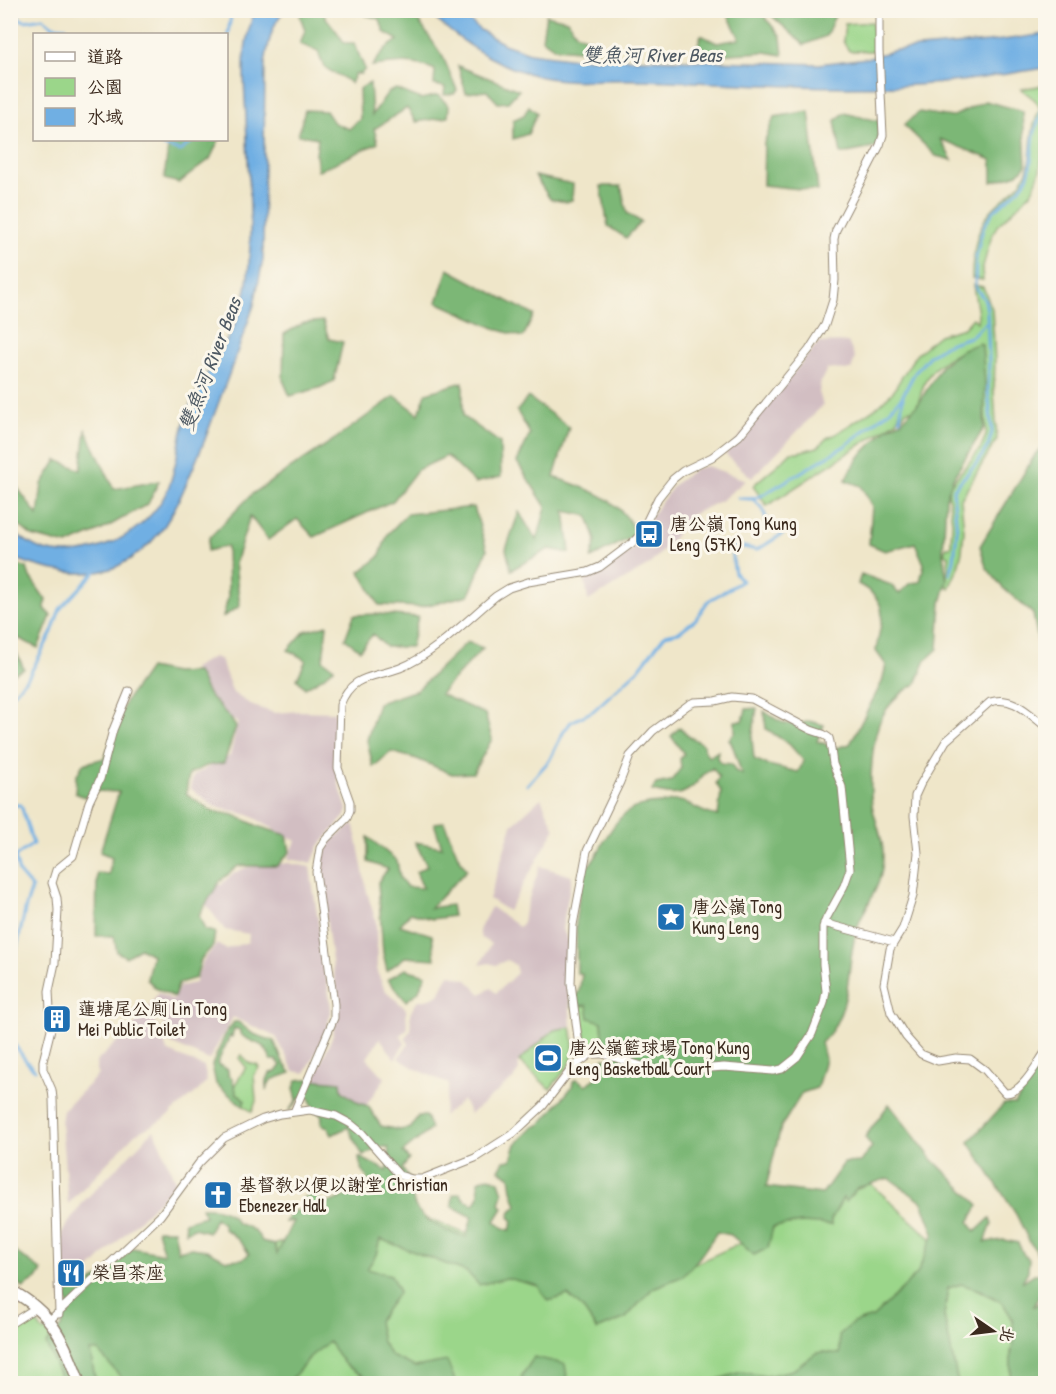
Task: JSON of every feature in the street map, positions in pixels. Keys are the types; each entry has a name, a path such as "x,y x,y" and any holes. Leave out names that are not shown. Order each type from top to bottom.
{"main road":[{"path":"10,1290 54,1317 80,1383"}],"street":[{"path":"294,1112 334,1018 316,872 320,848 347,818 350,810 350,802 338,768 340,705 343,697 350,686 358,680 401,668 421,658 496,596 509,588 528,582 588,572 600,567 640,535 658,498 673,479 683,471 712,457 739,436 809,350 825,325 832,300 835,280 834,239 836,231 883,135 879,10"},
{"path":"54,1317 53,1099 52,1090 43,1069 51,1029 49,991 55,963 58,910 57,898 51,883 56,870 73,856 88,802 100,779 113,730 129,691"},
{"path":"54,1317 168,1207 195,1168 224,1138 263,1119 294,1112 321,1112 344,1119 362,1133 399,1176 422,1179 476,1158 514,1133 543,1106 572,1068 596,1053 652,1069 673,1071 724,1067 772,1071 782,1069 803,1050 824,1003 826,991 823,964 824,923 844,886 850,869 842,787 833,764 829,738 752,699 732,697 688,705 654,731 630,756 587,851 573,925 571,986 580,1061"},
{"path":"1046,726 1015,703 998,699 990,702 946,741 915,796 917,872 906,918 890,949 885,973 886,998 897,1024 921,1054 938,1061 956,1058 970,1059 985,1070 1008,1094 1017,1090 1046,1051"},
{"path":"824,923 894,942"},
{"path":"10,1324 37,1307"}],"shaded area":[{"path":"848,342 855,358 851,370 827,369 819,392 823,405 752,478 725,454 818,343"},
{"path":"707,466 746,480 722,500 689,516 669,544 649,565 588,601 585,580 632,550 658,506 676,483 695,469"},
{"path":"213,657 220,659 233,693 253,706 275,713 335,712 338,782 347,809 345,816 319,846 312,863 288,859 296,841 249,815 213,806 190,788 194,775 230,756 238,722 210,711 193,668"},
{"path":"541,798 555,829 508,911 489,899 512,825"},
{"path":"354,824 367,892 376,922 377,972 385,990 406,1009 407,1029 400,1035 405,1043 395,1059 380,1038 367,1058 385,1078 365,1107 313,1081 333,1035 338,1004 320,873 321,857 331,840"},
{"path":"288,863 310,867 331,1008 326,1034 305,1073 294,1071 276,1037 233,1017 209,1060 170,1043 164,1024 148,1008 158,993 173,1000 180,986 195,983 203,961 217,944 226,949 248,942 249,934 225,930 199,895 202,886 221,885 232,874 245,868"},
{"path":"540,866 572,876 562,929 570,943 568,983 571,1027 554,1030 518,1062 519,1070 513,1079 470,1114 463,1100 443,1116 449,1084 398,1058 409,1044 405,1037 411,1030 410,1013 418,1000 426,1000 439,994 449,974 467,980 481,994 491,988 496,993 517,973 515,965 507,960 496,965 489,963 480,965 491,944 481,938 479,930 491,907 519,927 523,922"},
{"path":"147,1013 159,1027 167,1051 204,1067 207,1081 164,1119 135,1134 68,1204 61,1123 63,1110 98,1075 96,1062"},
{"path":"154,1130 176,1183 60,1299 63,1231 83,1202"}],"green space":[{"path":"770,10 837,11 826,36 804,45 771,15"},
{"path":"303,11 322,11 344,43 354,43 365,69 361,74 355,74 351,84 327,69 318,51 300,44 305,30 300,16"},
{"path":"361,11 402,11 420,23 443,57 457,90 454,94 444,95 445,87 434,85 435,70 427,67 404,63 372,66 385,49 398,40 384,32 380,19 365,15"},
{"path":"726,11 760,11 781,37 783,55 765,52 694,56 701,35 717,43 740,39"},
{"path":"546,15 567,20 577,34 599,43 599,50 555,48 542,39"},
{"path":"872,22 874,51 849,51 843,41 845,24"},
{"path":"458,66 519,90 508,102 498,103 487,91 466,93"},
{"path":"370,83 372,115 388,92 396,89 421,99 438,95 449,106 448,117 416,122 407,108 374,129 378,143 318,171 316,155 318,138 298,135 305,110 326,111 334,123 349,129 360,119 359,89"},
{"path":"1045,85 1045,131 1036,183 1031,193 997,226 992,235 982,270 983,280 972,278 974,252 985,219 1020,183 1029,166 1033,127 1040,108 1035,100 1021,89"},
{"path":"985,101 1023,111 1026,165 1018,174 992,182 992,160 940,139 952,160 936,156 904,125 919,112 952,117"},
{"path":"529,106 537,113 528,134 513,139 513,120 524,115"},
{"path":"809,111 818,191 763,185 764,143 774,117"},
{"path":"844,113 879,121 878,147 841,154 835,121"},
{"path":"169,141 219,141 210,159 179,183 164,179"},
{"path":"535,176 573,184 572,200 566,202 550,199"},
{"path":"601,186 621,186 627,213 641,222 626,238 608,226"},
{"path":"448,269 534,315 523,337 499,330 437,302"},
{"path":"973,285 983,287 992,309 997,439 961,499 964,531 962,551 957,571 949,588 946,585 949,556 944,554 946,547 950,547 951,544 952,522 948,492 951,484 980,449 986,435 982,345 959,353 932,371 923,386 915,409 906,411 901,420 902,406 897,421 767,506 753,486 791,452 818,447 827,438 877,407 892,393 915,356 939,335 964,328 973,318 977,322 978,314"},
{"path":"323,321 329,339 343,342 334,381 290,396 283,380 284,334 304,323"},
{"path":"980,343 985,383 984,428 953,478 946,498 943,553 947,581 941,603 938,649 926,660 916,684 900,694 887,709 875,737 871,797 882,843 881,875 855,936 841,1013 832,1030 821,1043 825,1059 817,1088 802,1093 781,1127 766,1187 822,1194 844,1163 861,1162 872,1147 865,1137 889,1104 932,1159 979,1205 969,1222 975,1232 990,1218 992,1224 985,1242 1004,1240 1018,1243 1024,1255 1029,1259 1028,1271 1022,1282 1034,1274 1044,1274 1045,1286 1033,1307 1045,1299 1045,1314 1038,1323 1041,1335 1045,1332 1045,1383 1011,1383 1013,1320 1003,1303 982,1291 961,1284 948,1288 944,1316 958,1383 717,1383 716,1380 741,1372 766,1376 793,1370 816,1353 840,1354 839,1335 853,1323 873,1317 917,1274 934,1233 922,1202 889,1178 857,1188 846,1202 843,1198 831,1220 831,1225 802,1223 773,1227 768,1248 754,1255 731,1235 717,1232 683,1276 653,1288 626,1318 597,1330 583,1309 568,1295 548,1301 538,1286 507,1278 479,1285 467,1272 380,1239 376,1255 367,1269 391,1275 399,1292 378,1321 382,1342 391,1356 415,1367 447,1361 456,1383 375,1383 345,1365 329,1342 312,1355 288,1383 126,1383 98,1351 90,1351 96,1383 63,1383 46,1344 61,1327 69,1306 66,1296 75,1287 91,1282 102,1275 133,1248 164,1254 157,1230 174,1230 178,1251 191,1248 207,1250 226,1260 243,1259 249,1254 215,1218 209,1232 194,1228 186,1232 184,1222 205,1216 201,1208 217,1209 231,1215 237,1223 252,1229 262,1241 275,1245 277,1254 293,1221 285,1222 291,1212 301,1210 304,1198 314,1195 326,1204 359,1191 370,1184 361,1168 359,1157 387,1171 390,1162 388,1147 380,1147 363,1156 348,1127 332,1135 328,1127 321,1124 322,1116 313,1108 309,1097 301,1097 289,1111 297,1100 294,1088 297,1080 341,1082 342,1091 359,1103 368,1106 381,1126 399,1130 411,1128 418,1116 426,1116 431,1129 403,1152 409,1159 402,1169 414,1184 413,1199 420,1213 434,1224 466,1237 472,1217 452,1206 453,1195 460,1193 464,1199 474,1205 479,1196 478,1181 489,1177 499,1181 503,1193 500,1204 503,1208 495,1221 503,1228 510,1230 513,1221 509,1217 517,1206 510,1176 499,1170 504,1161 511,1160 516,1144 532,1128 541,1124 572,1087 573,1081 577,1079 586,1085 603,1073 604,1058 611,1060 615,1052 604,1048 602,1022 589,1018 587,1005 572,1007 571,1000 579,992 582,974 577,973 576,917 583,870 594,859 619,819 632,809 678,801 718,816 721,792 716,783 719,777 713,768 683,793 672,795 652,791 656,784 671,781 681,768 680,759 684,754 671,736 680,727 688,736 703,744 709,757 718,751 717,758 721,763 732,764 735,771 742,774 729,739 735,732 735,721 743,721 746,709 757,708 752,739 754,759 768,765 798,772 804,761 789,744 766,729 764,711 785,723 796,724 809,721 824,725 817,741 836,748 850,744 882,682 886,665 876,651 882,612 880,604 876,597 858,584 861,574 891,585 899,594 910,583 920,582 924,564 915,543 885,551 869,544 872,506 861,486 845,480 859,457 886,429 902,421 918,404 942,365 963,349"},
{"path":"463,382 463,416 500,443 501,477 475,483 447,456 417,470 393,501 314,537 297,519 268,540 250,516 235,563 240,606 223,617 228,597 227,546 207,551 209,538 252,494 395,396 419,414 426,393"},
{"path":"528,397 569,427 554,477 591,491 613,504 630,522 636,535 591,558 596,541 588,516 565,511 570,553 549,549 511,570 506,549 519,512 537,541 546,507 517,462 530,434 517,411"},
{"path":"86,430 114,489 159,481 148,504 100,531 67,545 32,536 11,519 11,463 14,483 38,516 42,484 57,460 81,470"},
{"path":"1045,445 1045,664 1041,657 1033,614 1003,588 986,567 980,546 1035,455"},
{"path":"474,507 487,550 469,595 420,607 379,605 360,572 379,557 388,534 407,514"},
{"path":"11,562 27,568 30,577 46,600 45,608 51,616 38,648 18,638 12,643 24,669 11,675"},
{"path":"354,615 418,617 411,647 386,647 373,634 360,650 345,639"},
{"path":"327,625 323,660 334,668 305,688 297,679 306,660 288,650 305,631"},
{"path":"467,642 483,648 440,694 485,714 492,739 473,773 452,774 417,759 391,752 373,767 367,740 378,703 417,690"},
{"path":"149,668 175,673 197,672 208,694 236,727 224,763 206,766 189,774 186,794 212,811 234,815 260,827 287,835 290,852 277,866 238,866 220,881 199,915 205,930 215,932 213,946 201,959 196,978 179,983 174,997 155,988 147,979 152,955 140,948 126,957 117,952 114,936 96,936 97,873 109,874 112,857 100,852 119,792 95,791 84,797 75,793 76,777 83,764 105,758 125,702"},
{"path":"444,822 458,856 467,870 430,908 451,905 453,916 432,919 410,913 400,925 432,935 435,959 405,957 387,971 383,953 378,882 388,869 368,862 368,837 397,861 400,878 407,887 423,888 416,872 427,866 415,842 442,847 434,823"},
{"path":"405,969 426,975 418,992 406,1001 388,979"},
{"path":"587,1005 602,1022 604,1048 593,1045 585,1038 581,1011 576,1011 575,1006"},
{"path":"234,1022 238,1022 253,1034 274,1041 283,1062 291,1073 271,1080 266,1091 270,1073 276,1072 281,1065 276,1060 271,1060 262,1046 245,1038 240,1034 240,1030 234,1028 232,1037 230,1036 217,1064 228,1070 237,1094 245,1101 243,1106 216,1084 212,1065 226,1033"},
{"name":"唐公嶺籃球場 Tong Kung Leng Basketball Court","path":"571,1027 574,1048 571,1061 550,1089 519,1061 554,1030"},
{"path":"242,1055 248,1062 259,1068 254,1075 256,1101 252,1112 229,1094 246,1067 239,1058"},
{"path":"1045,1057 1045,1265 1029,1241 1016,1214 969,1142 1004,1104 1015,1104"},
{"path":"870,1183 947,1253 828,1383 94,1383 72,1332 62,1319 129,1252 217,1266 243,1259 377,1199 626,1296"},
{"path":"10,1248 42,1271 37,1279 23,1288 11,1277"},
{"path":"965,1283 1005,1304 1015,1324 1017,1342 1011,1351 1011,1383 957,1383 944,1316 948,1288"},
{"path":"33,1317 43,1331 46,1330 71,1383 11,1384 11,1334"},
{"path":"534,1357 565,1364 568,1383 527,1383 521,1377"}],"water":[{"path":"255,11 284,11 273,29 265,64 263,260 254,305 204,442 184,488 156,537 141,551 118,566 92,573 64,572 36,566 11,557 11,530 25,541 41,549 59,553 96,549 114,542 145,520 158,506 167,491 189,408 232,330 245,296 250,217 244,63 247,37"},
{"path":"426,11 459,11 480,30 504,44 530,53 568,58 819,64 867,58 896,50 988,42 1045,34 1045,68 955,82 867,87 561,80 518,70 489,57 463,41"}],"waterway":[{"path":"19,10 18,18 25,21 43,18 53,26 66,27 67,33"},
{"path":"228,33 232,10"},
{"path":"950,574 957,531 953,490 979,460 988,446 992,432 988,390 987,310 985,300 975,287 976,258 984,226 993,212 1019,189 1027,178 1034,134 1046,99"},
{"path":"159,141 164,146 180,151 193,141"},
{"path":"738,498 751,499 761,496 845,446 888,412 902,397 914,374 930,355 948,344 970,337 987,322"},
{"path":"900,419 903,397"},
{"path":"527,785 549,761 571,722 593,711 638,670 665,635 679,632 696,619 708,601 742,581 735,573 731,549 739,546 757,550 784,533 767,522 763,509 753,499"},
{"path":"10,697 29,676 52,632 60,609 98,569"},
{"path":"10,797 14,805 21,805 33,844 15,857 19,873 32,888 14,960 10,963"},
{"path":"10,1040 35,1070"}],"place":[{"name":"唐公嶺 Tong Kung Leng (57K)","path":"649,534"},
{"name":"唐公嶺 Tong Kung Leng","path":"671,917"},
{"name":"蓮塘尾公廁 Lin Tong Mei Public Toilet","path":"57,1019"},
{"name":"唐公嶺籃球場 Tong Kung Leng Basketball Court","path":"548,1058"},
{"name":"基督教以便以謝堂 Christian Ebenezer Hall","path":"218,1195"},
{"name":"榮昌茶座","path":"71,1273"}],"water label":[{"name":"雙魚河 River Beas","path":"652,55"},
{"name":"雙魚河 River Beas","path":"210,364"}]}
